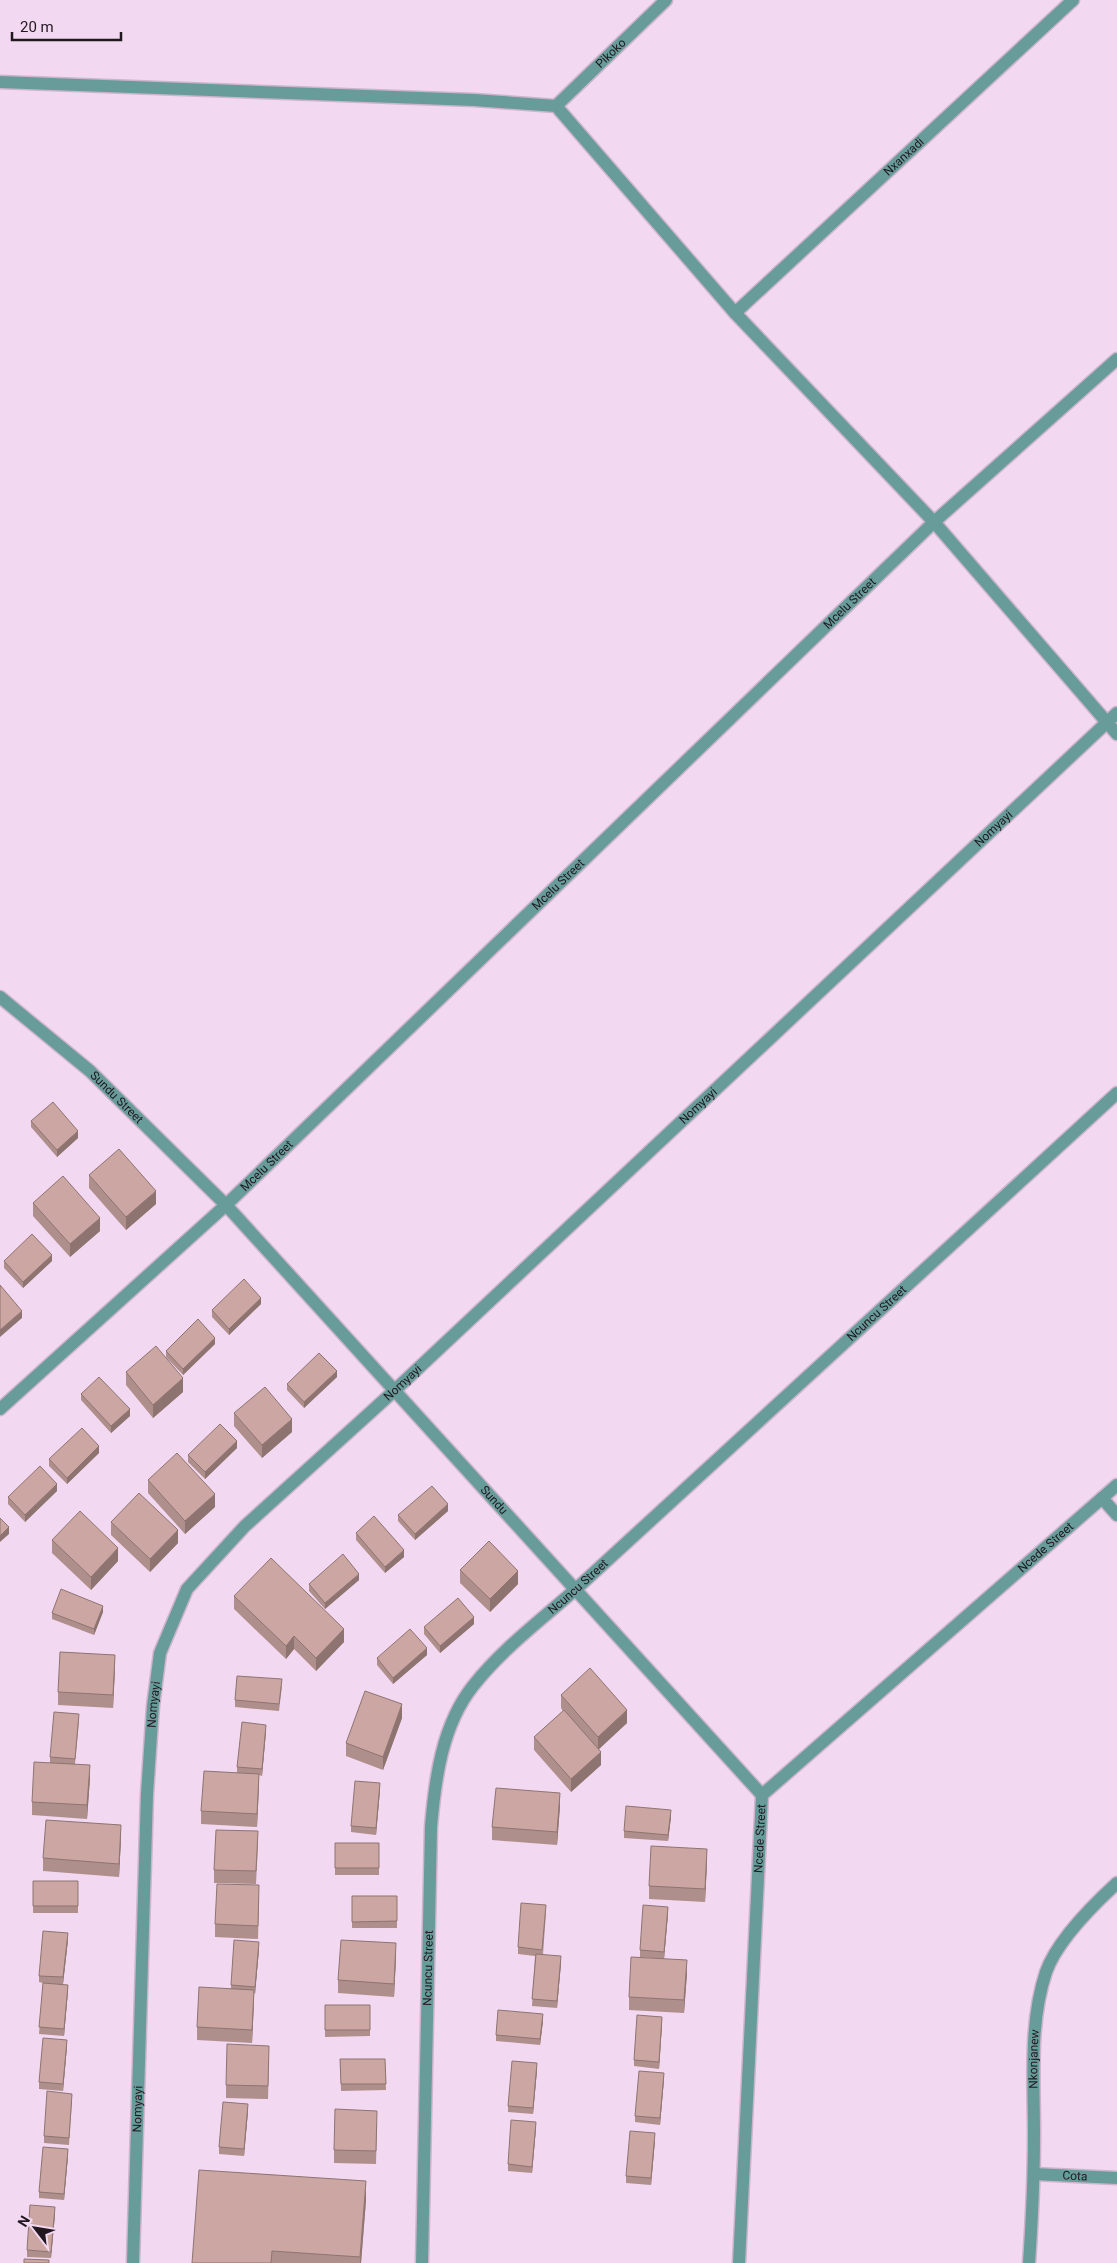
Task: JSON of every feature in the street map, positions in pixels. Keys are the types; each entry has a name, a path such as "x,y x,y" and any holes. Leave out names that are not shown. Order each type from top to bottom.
{"street":[{"name":"Pikoko","path":"556,106 666,0"},
{"name":"Nxanxadi","path":"735,313 1073,0"},
{"path":"0,82 474,100 556,106 735,313 934,522 1117,734"},
{"name":"Mcelu Street","path":"0,1409 226,1205 934,522 1117,359"},
{"name":"Nomyayi","path":"133,2263 147,1794 153,1706 160,1653 187,1589 245,1526 394,1391 1117,713"},
{"name":"Sundu Street","path":"0,997 90,1071 226,1205"},
{"name":"Ncuncu Street","path":"422,2263 431,1827 434,1791 441,1754 455,1717 472,1687 502,1655 1117,1093"},
{"name":"Sundu","path":"226,1205 762,1795"},
{"name":"Ncede Street","path":"739,2263 762,1795 1117,1485"},
{"path":"1102,1498 1117,1515"},
{"name":"Nkonjanew","path":"1029,2263 1034,2174 1034,2040 1038,2002 1047,1970 1066,1938 1094,1903 1117,1883"},
{"name":"Cota","path":"1034,2174 1117,2178"}],"building":[{"path":"53,1102 78,1131 57,1150 31,1121"},
{"path":"119,1149 156,1191 126,1217 89,1175"},
{"path":"63,1176 100,1218 70,1244 33,1203"},
{"path":"32,1234 52,1255 23,1282 4,1261"},
{"path":"244,1279 261,1298 229,1329 212,1310"},
{"path":"0,1285 22,1311 0,1330"},
{"path":"198,1319 215,1338 183,1369 166,1351"},
{"path":"156,1346 183,1378 153,1405 126,1372"},
{"path":"319,1353 337,1371 304,1402 287,1384"},
{"path":"99,1377 130,1409 111,1426 81,1394"},
{"path":"265,1387 292,1419 262,1445 234,1413"},
{"path":"220,1424 237,1441 205,1472 188,1455"},
{"path":"82,1428 99,1446 67,1478 49,1459"},
{"path":"177,1453 215,1494 185,1521 148,1480"},
{"path":"40,1466 57,1484 25,1515 8,1497"},
{"path":"432,1486 448,1504 415,1534 398,1515"},
{"path":"139,1493 178,1530 150,1559 111,1522"},
{"path":"80,1511 118,1548 91,1577 52,1540"},
{"path":"374,1516 404,1550 385,1567 356,1533"},
{"path":"0,1518 9,1527 0,1536"},
{"path":"489,1541 518,1571 490,1599 460,1570"},
{"path":"343,1554 359,1574 325,1603 309,1584"},
{"path":"271,1558 344,1629 316,1658 294,1636 286,1646 234,1596"},
{"path":"61,1589 103,1606 94,1629 52,1613"},
{"path":"458,1598 474,1617 440,1646 424,1627"},
{"path":"410,1629 427,1648 393,1678 377,1658"},
{"path":"60,1652 115,1655 113,1695 58,1692"},
{"path":"590,1668 627,1710 598,1737 561,1695"},
{"path":"237,1676 282,1679 279,1704 235,1700"},
{"path":"365,1691 402,1704 383,1757 346,1743"},
{"path":"564,1710 601,1752 571,1779 534,1737"},
{"path":"54,1712 79,1714 75,1759 50,1757"},
{"path":"242,1722 266,1725 262,1769 237,1767"},
{"path":"34,1762 90,1765 87,1805 32,1802"},
{"path":"204,1771 259,1774 257,1814 201,1811"},
{"path":"355,1781 380,1783 376,1828 351,1826"},
{"path":"496,1788 560,1793 557,1832 492,1827"},
{"path":"626,1806 671,1810 668,1835 624,1831"},
{"path":"46,1820 121,1825 119,1864 43,1858"},
{"path":"216,1830 258,1831 256,1871 214,1870"},
{"path":"335,1843 379,1843 379,1868 335,1868"},
{"path":"651,1846 707,1849 705,1889 649,1886"},
{"path":"33,1881 78,1881 78,1906 33,1906"},
{"path":"217,1884 259,1885 258,1926 215,1924"},
{"path":"352,1896 397,1896 397,1921 352,1922"},
{"path":"521,1903 546,1905 542,1950 518,1947"},
{"path":"643,1905 668,1907 664,1952 640,1950"},
{"path":"43,1931 68,1933 63,1977 39,1976"},
{"path":"234,1940 259,1942 255,1987 231,1985"},
{"path":"341,1940 396,1943 394,1984 338,1980"},
{"path":"536,1954 561,1956 557,2001 532,1999"},
{"path":"631,1957 687,1960 684,2000 629,1997"},
{"path":"43,1983 68,1985 64,2029 39,2027"},
{"path":"199,1987 254,1990 252,2030 197,2027"},
{"path":"325,2005 370,2005 370,2030 325,2030"},
{"path":"498,2010 543,2014 540,2039 496,2035"},
{"path":"637,2015 662,2017 659,2062 634,2060"},
{"path":"43,2038 67,2040 63,2084 39,2082"},
{"path":"227,2044 269,2046 268,2086 226,2085"},
{"path":"340,2059 385,2059 386,2084 341,2084"},
{"path":"512,2061 537,2063 533,2108 508,2106"},
{"path":"639,2071 664,2073 660,2118 635,2116"},
{"path":"47,2091 72,2094 69,2138 44,2136"},
{"path":"223,2102 248,2104 244,2149 219,2147"},
{"path":"335,2109 377,2111 376,2151 334,2150"},
{"path":"511,2120 536,2122 532,2167 508,2164"},
{"path":"630,2131 655,2133 651,2178 626,2176"},
{"path":"43,2147 68,2149 64,2194 39,2192"},
{"path":"199,2170 366,2181 360,2257 272,2251 271,2263 192,2263"},
{"path":"30,2205 55,2207 51,2252 27,2250"},
{"path":"24,2259 49,2260 49,2263 24,2263"}]}
